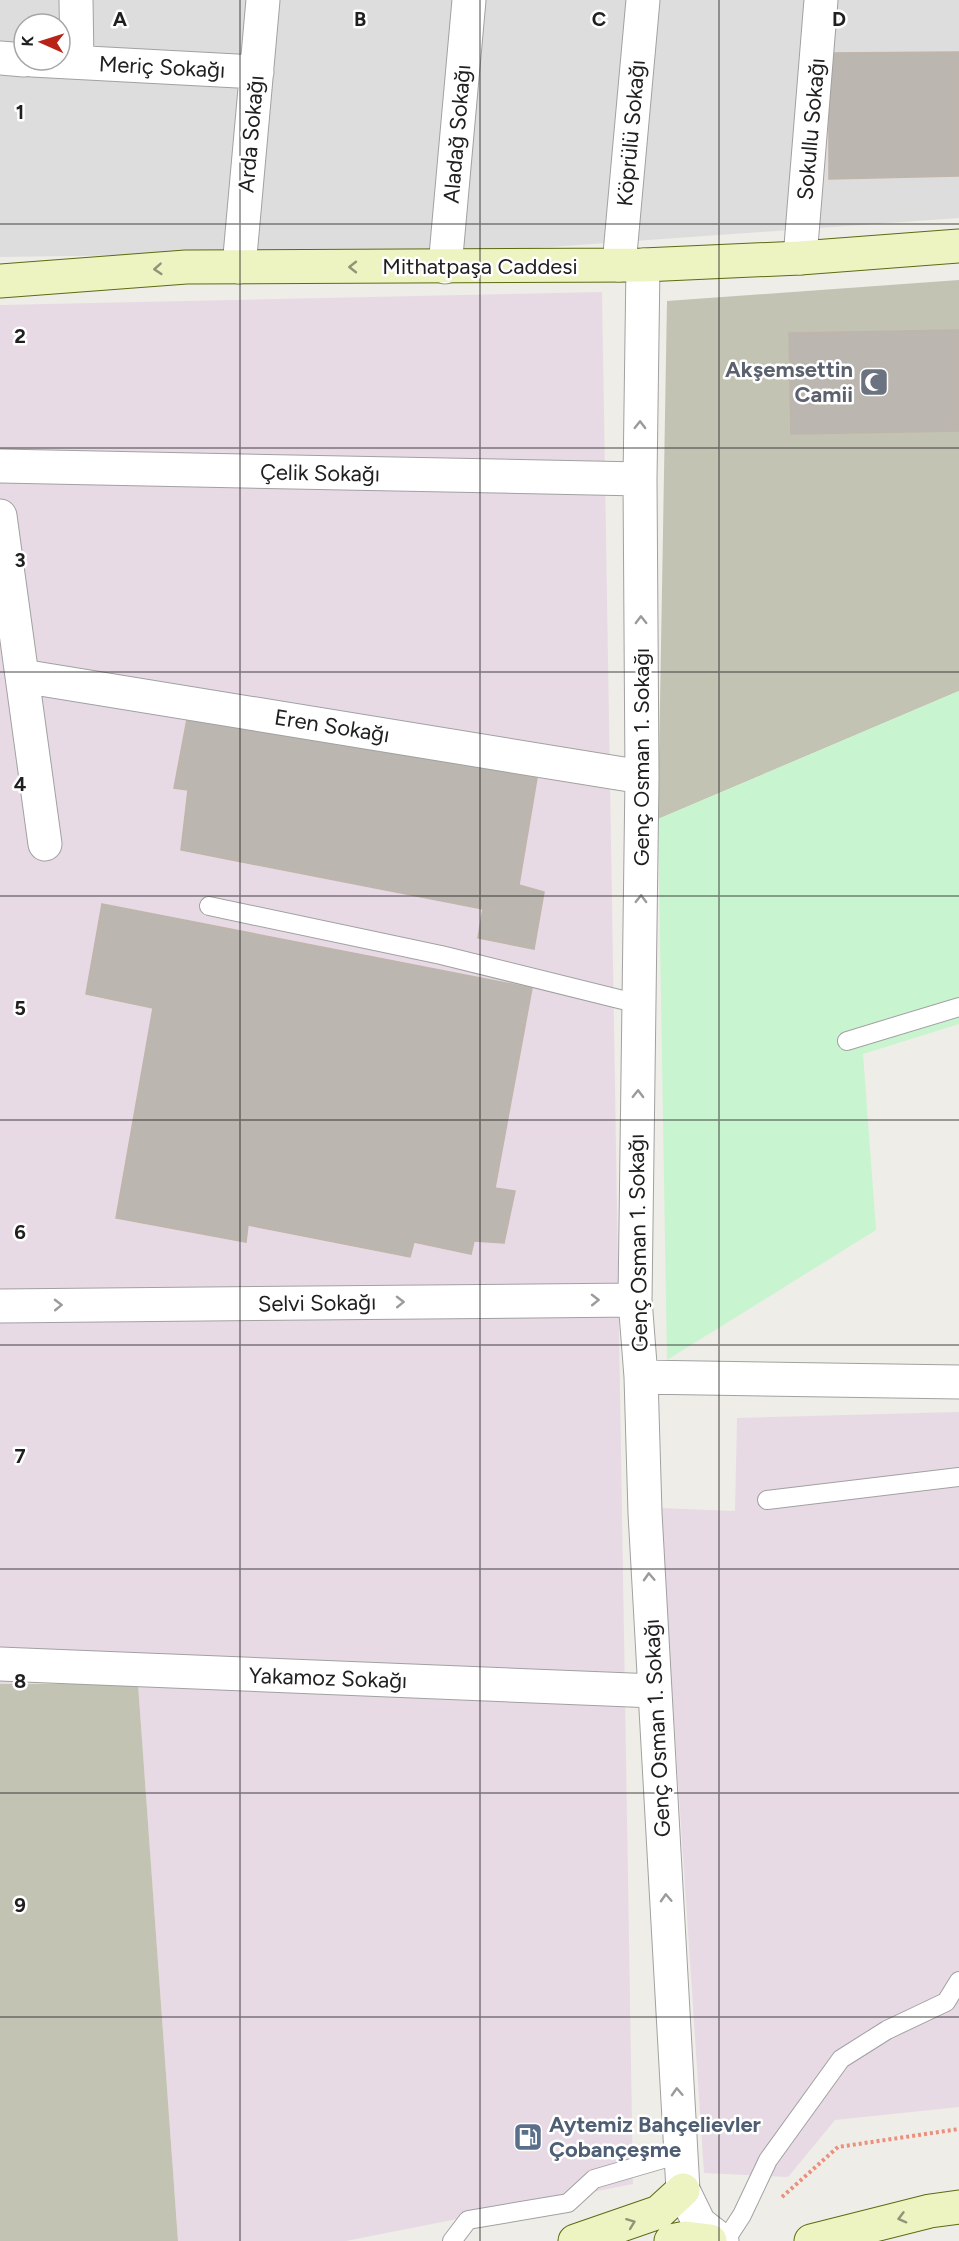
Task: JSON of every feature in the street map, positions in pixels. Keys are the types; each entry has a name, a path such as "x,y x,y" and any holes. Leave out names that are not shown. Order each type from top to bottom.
{"main road":[{"name":"Mithatpaşa Caddesi","path":"0,281 186,267 631,265 800,258 959,246"},
{"path":"575,2241 660,2212 683,2190"},
{"path":"811,2241 930,2211 959,2207"},
{"path":"671,2241 686,2238 710,2241"}],"street":[{"path":"76,0 77,62"},
{"name":"Arda Sokağı","path":"239,267 263,0"},
{"name":"Aladağ Sokağı","path":"445,267 469,0"},
{"name":"Köprülü Sokağı","path":"631,265 643,0"},
{"name":"Sokullu Sokağı","path":"800,258 821,0"},
{"name":"Meriç Sokağı","path":"72,62 257,72"},
{"name":"Genç Osman 1. Sokağı","path":"631,265 640,479 642,777 635,1300 641,1377 655,1691 683,2190 699,2223 723,2241"},
{"name":"Çelik Sokağı","path":"0,466 640,479"},
{"path":"0,516 45,844"},
{"name":"Eren Sokağı","path":"22,676 642,777"},
{"name":"Selvi Sokağı","path":"0,1306 635,1300"},
{"path":"641,1377 959,1382"},
{"name":"Yakamoz Sokağı","path":"0,1664 655,1691"}],"lane":[{"path":"209,906 441,955 639,1004"},
{"path":"847,1041 959,1007"},
{"path":"767,1500 959,1478"},
{"path":"723,2241 742,2215 768,2160 841,2059 887,2030 952,2006 959,1981"},
{"path":"452,2241 468,2220 568,2203 594,2179 680,2154"}],"path":[{"path":"742,2215 767,2210 838,2147 959,2129"}],"shaded area":[{"path":"0,0 959,0 959,218 507,250 0,257"},
{"path":"959,280 959,691 658,819 667,301"},
{"path":"602,292 633,2184 346,2241 178,2241 138,1685 0,1684 0,305"},
{"path":"959,1412 959,2107 835,2120 788,2177 704,2173 660,1508 735,1511 737,1418"},
{"path":"0,1684 138,1684 178,2241 0,2241"}],"green space":[{"path":"959,691 959,1024 863,1054 876,1230 667,1360 658,819"}],"building":[{"path":"959,52 959,176 829,179 829,53"},
{"name":"Akşemsettin Camii","path":"959,330 959,431 791,434 789,333"},
{"path":"188,714 537,778 519,885 544,892 534,949 478,938 483,909 181,850 188,790 174,788"},
{"path":"102,904 532,988 495,1188 515,1191 504,1243 474,1241 471,1254 414,1242 410,1257 248,1225 246,1242 116,1218 153,1008 86,994"}],"place":[{"name":"Akşemsettin Camii","path":"874,382"},
{"name":"Aytemiz Bahçelievler Çobançeşme","path":"528,2137"}]}
